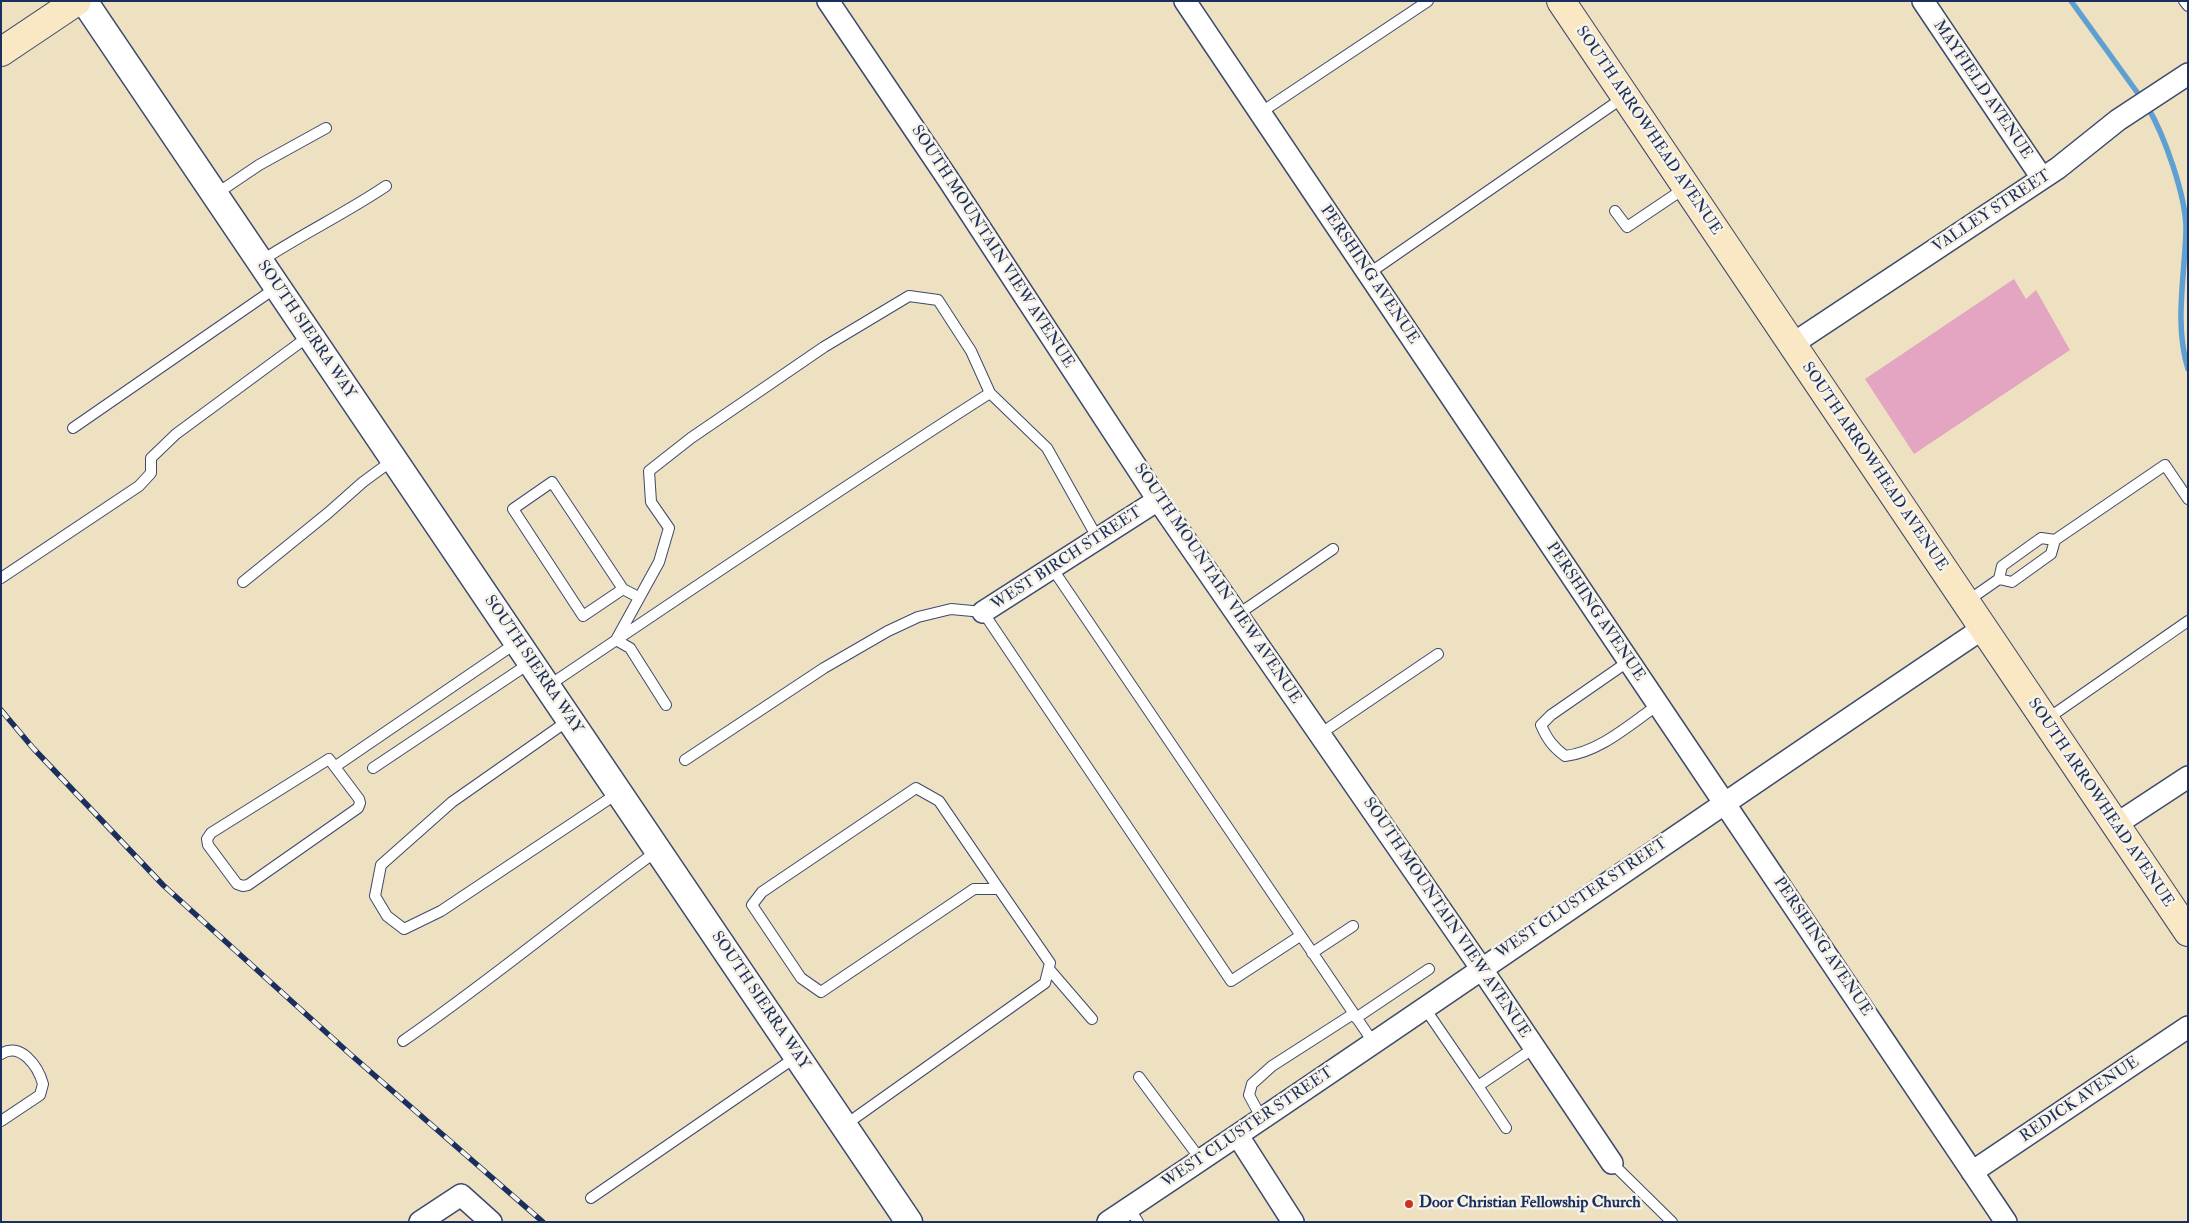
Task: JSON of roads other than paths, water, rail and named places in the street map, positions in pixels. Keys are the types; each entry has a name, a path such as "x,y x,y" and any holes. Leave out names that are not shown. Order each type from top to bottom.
{"main road":[{"path":"1,52 77,1"},
{"name":"SOUTH ARROWHEAD AVENUE","path":"1561,1 1982,629 2188,932"}],"street":[{"name":"SOUTH SIERRA WAY","path":"84,1 909,1222"},
{"name":"SOUTH MOUNTAIN VIEW AVENUE","path":"828,1 948,179 1158,500 1481,968 1612,1162"},
{"name":"PERSHING AVENUE","path":"1185,1 2006,1222"},
{"name":"MAYFIELD AVENUE","path":"1923,1 2042,178"},
{"name":"VALLEY STREET","path":"1792,345 2058,168 2118,120 2180,79"},
{"name":"WEST BIRCH STREET","path":"983,612 1158,500"},
{"name":"WEST CLUSTER STREET","path":"1108,1222 1134,1215 1201,1160 1724,802 1982,629"},
{"path":"2115,825 2188,776"},
{"name":"REDICK AVENUE","path":"1972,1172 2188,1027"},
{"path":"1238,1136 1293,1222"},
{"path":"420,1222 460,1195 491,1222"}],"lane":[{"path":"1260,112 1428,1"},
{"path":"2184,1 2188,6"},
{"path":"1368,274 1625,96"},
{"path":"215,194 259,165 326,128"},
{"path":"260,261 292,240 358,204 386,186"},
{"path":"1615,211 1627,227 1685,187"},
{"path":"72,428 277,287"},
{"path":"616,640 638,596 659,562 669,528 651,502 649,471 691,438 824,346 909,296 938,300 971,351 990,393 1046,448 1098,539"},
{"path":"1,578 139,486 151,473 151,458 176,434 310,335"},
{"path":"547,686 773,534 990,393"},
{"path":"243,582 363,482 394,460"},
{"path":"1999,579 2012,582 2051,554 2055,540 2166,465 2188,498"},
{"path":"623,589 583,616 513,509 552,482 623,589 638,596"},
{"path":"1965,603 1999,579 2002,566 2041,538 2055,540"},
{"path":"1237,615 1333,549"},
{"path":"1052,568 1373,1042"},
{"name":"WEST BIRCH STREET","path":"685,760 824,668 888,631 918,617 951,610 983,612"},
{"path":"983,612 1231,981 1300,936"},
{"path":"2045,721 2188,621"},
{"path":"616,640 630,648 666,705"},
{"path":"336,766 524,652"},
{"path":"373,768 524,652"},
{"path":"1320,734 1438,654"},
{"path":"1629,661 1551,716 1542,725 1546,737 1553,747 1565,756 1576,755 1597,746 1658,705"},
{"path":"570,720 452,802 381,864 375,896 387,916 404,929 441,911 619,792"},
{"path":"326,760 332,760 336,766 359,799 358,808 248,885 237,884 208,845 210,833 326,760"},
{"path":"844,1125 1045,984 1050,963 938,800 916,788 762,892 752,905 801,978 821,992 974,889 999,889"},
{"path":"403,1041 450,1008 584,903 658,850"},
{"path":"1312,953 1353,926"},
{"path":"1048,969 1092,1019"},
{"path":"1262,1119 1249,1095 1252,1084 1272,1066 1430,969"},
{"path":"1424,1007 1506,1128"},
{"path":"1,1054 8,1049 14,1048 23,1053 43,1084 40,1095 1,1121"},
{"path":"1478,1086 1534,1048"},
{"path":"591,1198 797,1056"},
{"path":"1139,1077 1201,1160"},
{"path":"1612,1162 1672,1222"}],"waterway":[{"path":"2071,1 2142,99"},
{"path":"2147,106 2154,118 2173,166 2185,215 2186,229 2181,317 2184,352 2188,369"}],"railway":[{"path":"1,710 33,748 163,885 350,1054 543,1222"}],"place":[{"name":"Door Christian Fellowship Church","path":"1409,1204"}]}
